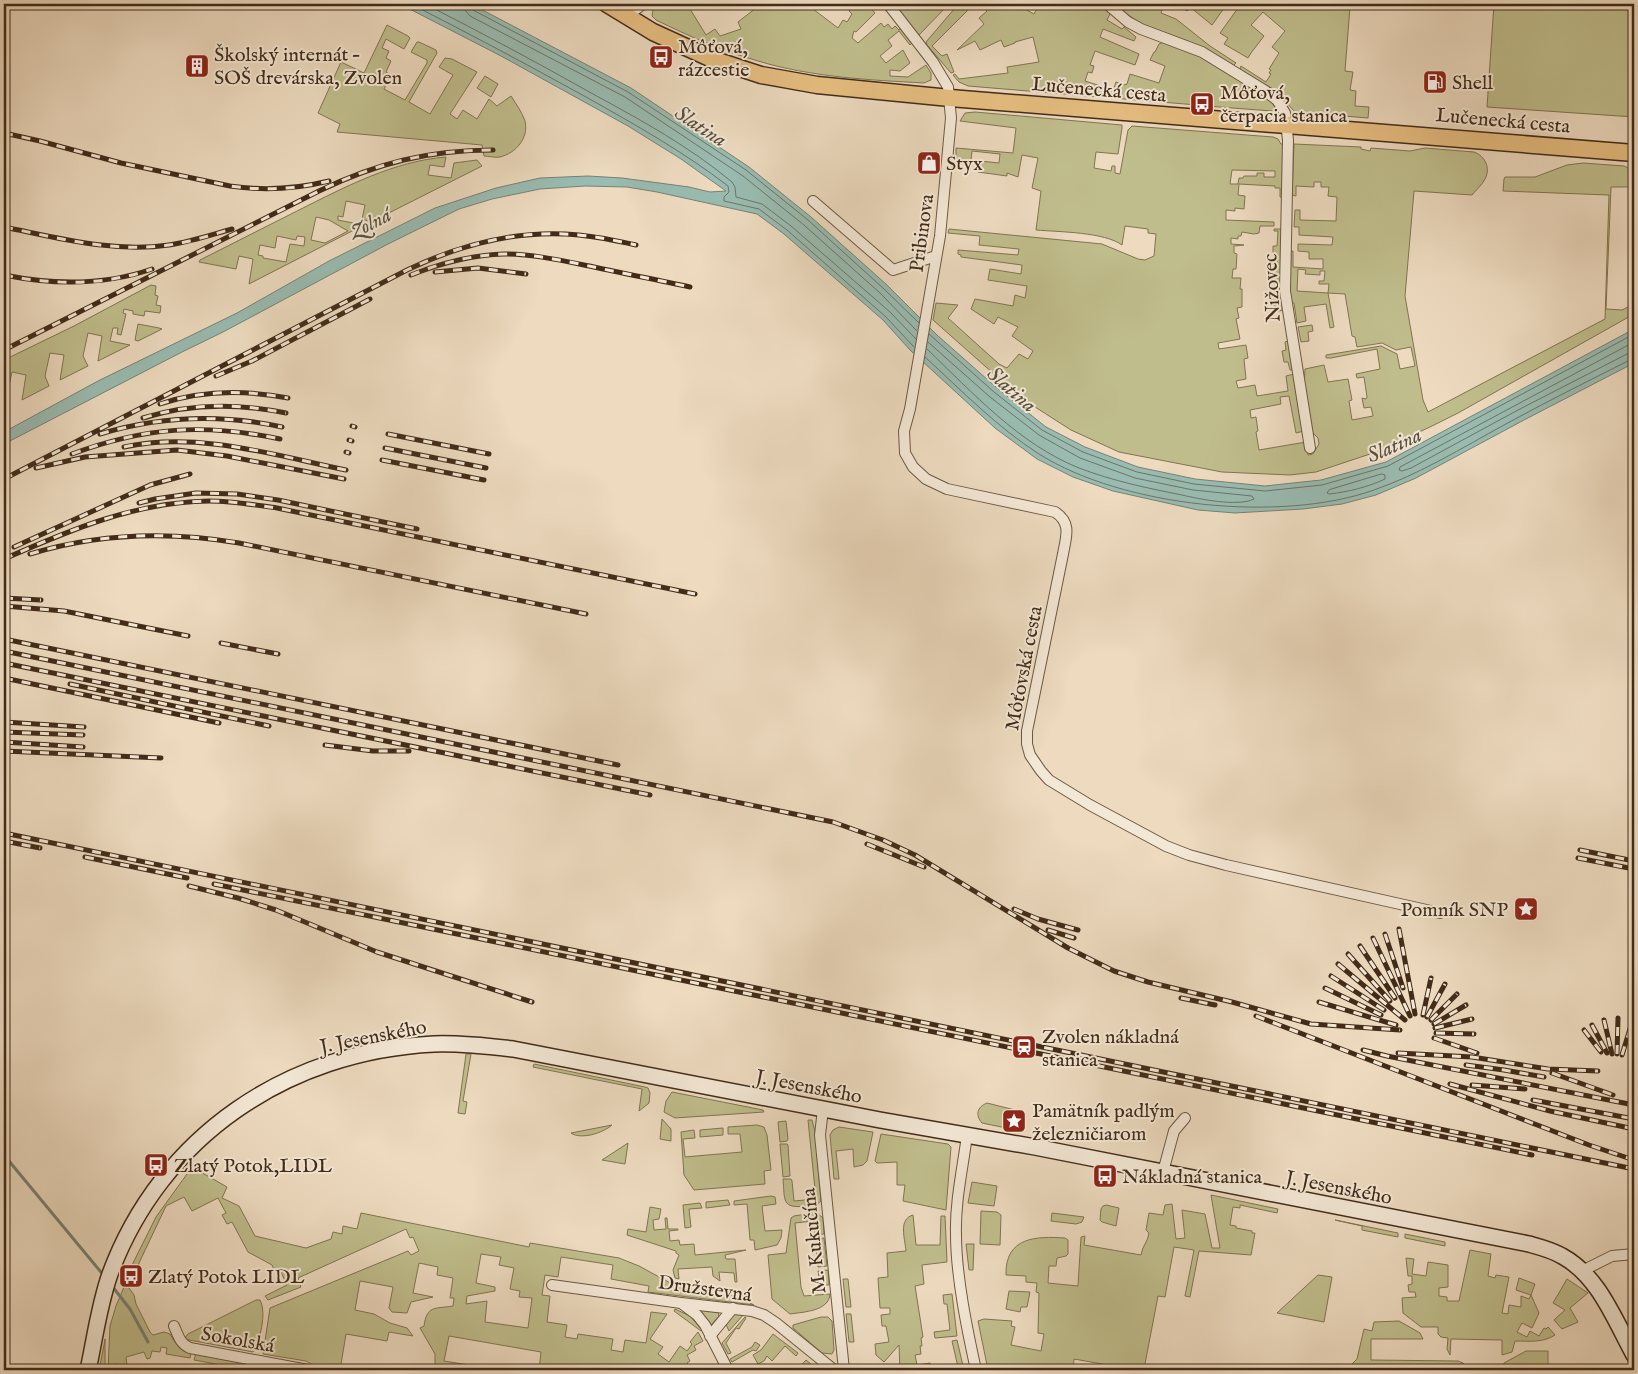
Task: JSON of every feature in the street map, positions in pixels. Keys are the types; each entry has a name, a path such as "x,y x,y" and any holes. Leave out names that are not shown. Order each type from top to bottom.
{"main road":[{"name":"Lučenecká cesta","path":"607,4 653,32 689,50 761,75 824,86 950,98 1634,152"}],"street":[{"path":"627,16 643,4"},
{"name":"Pribinova","path":"888,4 933,62 948,87 952,120 940,236 916,375"},
{"path":"1110,5 1128,22 1140,29 1202,52 1264,90 1277,100 1285,113 1288,125"},
{"name":"Nižovec","path":"1288,125 1285,291 1310,448"},
{"path":"813,201 893,270 936,256"},
{"name":"Môťovská cesta","path":"916,375 903,444 908,459 919,473 930,482 946,488 1055,512 1063,518 1065,523 1066,531 1063,554 1026,736 1029,751 1040,771 1055,784 1090,805 1152,839 1184,853 1298,882 1440,913"},
{"name":"J. Jesenského","path":"88,1370 110,1274 134,1223 152,1195 179,1160 201,1138 236,1110 289,1078 319,1066 359,1055 426,1044 496,1047 1163,1172 1529,1244 1562,1256 1582,1271 1596,1287 1634,1355"},
{"name":"M. Kukučína","path":"822,1109 820,1135 844,1370"},
{"path":"1163,1172 1174,1132 1185,1118"},
{"path":"966,1135 958,1198 956,1234 966,1316 976,1370"},
{"path":"1582,1271 1612,1256 1634,1254"},
{"name":"Družstevná","path":"552,1285 681,1303 743,1309 764,1315 776,1322 834,1370"},
{"path":"681,1303 696,1315 705,1326 728,1370"},
{"path":"710,1336 733,1308"},
{"name":"Sokolská","path":"174,1326 182,1342 190,1348 308,1370"}],"shaded area":[{"path":"654,4 676,4 679,7 687,4 706,35 715,29 720,36 741,29 738,22 756,8 757,4 773,4 777,6 779,4 816,4 813,9 838,28 843,20 847,22 852,14 849,11 854,4 872,4 869,6 875,13 856,32 854,31 852,38 858,43 881,23 884,27 888,24 892,29 895,26 899,30 901,29 912,43 910,45 899,31 888,40 892,46 880,56 886,63 903,50 910,63 900,71 890,70 890,76 908,77 926,65 931,73 931,80 924,83 840,77 799,71 758,61 706,43 656,20 652,16"},
{"path":"898,4 949,4 919,35 895,7"},
{"path":"970,4 974,4 932,46 942,56 947,54 954,72 951,73 926,42 955,8 965,9"},
{"path":"980,4 1016,4 1034,14 1039,4 1100,4 1110,14 1107,20 1122,29 1124,27 1136,37 1134,41 1103,29 1100,37 1139,54 1135,65 1095,51 1090,65 1094,66 1092,73 1088,72 1085,81 1110,89 1114,88 1116,82 1124,85 1127,84 1130,74 1159,83 1165,66 1150,60 1159,44 1163,42 1200,56 1266,97 1276,109 1272,111 1206,106 1206,102 1198,102 1197,105 968,86 959,82 953,75 955,74 959,79 1008,73 1007,67 1039,62 1033,37 1004,47 1001,40 980,50 975,41 957,50 984,24 979,18 987,11"},
{"path":"1120,4 1164,4 1161,13 1176,19 1210,46 1236,63 1233,66 1188,41 1144,26 1120,9"},
{"path":"1181,4 1227,4 1212,25 1190,7 1187,11 1180,6"},
{"path":"1232,4 1351,4 1349,6 1345,71 1353,72 1350,90 1356,91 1355,106 1369,107 1368,118 1295,112 1275,90 1240,70 1241,66 1266,82 1271,74 1269,69 1279,53 1272,47 1285,31 1263,12 1251,25 1264,36 1248,58 1224,44 1228,38 1220,33 1238,8"},
{"path":"1494,4 1586,4 1634,7 1634,117 1487,107"},
{"path":"387,25 410,38 404,49 386,39 382,48 389,51 386,58 391,61 386,72 391,75 384,89 405,100 427,63 427,60 411,52 417,42 419,42 436,50 437,53 409,102 430,114 453,75 439,67 445,58 452,59 477,72 450,114 457,119 463,110 477,119 489,99 497,106 511,96 525,121 525,133 520,144 506,155 494,157 484,156 482,145 337,132 340,124 318,113 341,62 364,73"},
{"path":"485,76 498,84 491,97 477,88"},
{"path":"975,112 1122,125 1118,154 1096,152 1094,168 1111,171 1112,166 1115,166 1115,173 1120,174 1128,130 1132,126 1273,137 1278,139 1281,144 1285,144 1283,198 1280,197 1280,188 1275,188 1275,186 1239,184 1238,195 1245,196 1244,209 1226,210 1226,220 1274,222 1274,226 1260,226 1259,233 1242,232 1238,239 1231,238 1231,244 1244,245 1234,246 1234,253 1237,254 1236,269 1233,269 1232,278 1241,278 1242,307 1237,308 1239,318 1236,319 1240,339 1218,343 1219,349 1246,345 1248,358 1244,359 1246,379 1236,381 1238,388 1255,385 1257,396 1288,391 1286,376 1294,374 1304,431 1296,433 1289,396 1280,397 1281,404 1250,410 1251,418 1256,417 1259,450 1306,442 1308,455 1313,454 1319,444 1318,438 1312,432 1304,386 1305,369 1324,365 1328,382 1348,379 1352,400 1349,401 1352,420 1373,416 1371,407 1364,408 1362,398 1366,399 1367,397 1364,377 1357,378 1356,374 1380,369 1377,349 1331,358 1326,358 1326,355 1381,346 1397,354 1400,369 1415,366 1411,347 1396,350 1382,343 1357,347 1355,337 1352,336 1345,294 1328,293 1334,327 1330,328 1326,304 1304,307 1306,321 1297,323 1294,303 1290,302 1290,251 1293,251 1293,267 1323,269 1323,259 1309,259 1309,252 1298,251 1298,244 1332,245 1333,237 1299,235 1299,227 1294,227 1295,210 1300,210 1300,220 1336,221 1337,197 1328,196 1329,187 1321,187 1321,182 1314,182 1314,187 1296,186 1296,196 1292,195 1294,144 1361,147 1361,149 1370,151 1371,148 1410,151 1425,148 1474,152 1481,156 1486,163 1487,175 1472,195 1414,191 1405,296 1423,400 1428,412 1605,319 1609,195 1503,191 1505,177 1535,177 1567,165 1583,163 1624,166 1634,171 1634,187 1611,187 1606,309 1622,310 1634,304 1634,314 1432,426 1379,451 1316,472 1290,475 1222,472 1119,452 1071,430 1021,398 933,320 936,303 958,305 948,318 999,364 1007,368 1019,354 1028,359 1033,351 1012,336 1018,327 998,317 994,324 971,309 975,299 1013,306 1015,295 1025,298 1027,286 988,280 990,269 1021,274 1022,265 961,257 958,254 958,250 1018,255 1019,249 979,245 980,236 948,233 949,229 1102,244 1138,259 1145,260 1154,256 1156,234 1148,233 1148,229 1125,226 1122,245 1104,237 1093,235 1036,230 1041,191 1032,188 1038,158 1022,155 1018,177 1007,173 1007,176 978,172 980,161 999,163 1000,154 972,151 971,160 956,159 956,148 1013,153 1016,128 960,121 965,113","holes":["1232,170 1275,171 1275,177 1264,177 1264,173 1257,173 1257,176 1239,178 1238,184 1230,184","1298,269 1306,270 1305,274 1320,275 1320,271 1325,271 1324,281 1319,281 1319,284 1329,284 1328,293 1297,291"]},
{"path":"446,157 444,167 430,165 428,175 451,178 454,163 477,160 482,166 371,222 362,219 365,205 346,201 343,217 338,216 338,220 353,223 354,230 249,284 253,259 239,256 236,269 199,262 352,184 389,169 427,159","holes":["316,217 329,220 348,231 325,243 311,240","277,236 296,240 297,236 305,237 304,246 290,244 286,262 263,258 263,256 258,255 260,245 275,248"]},
{"path":"1274,229 1282,229 1281,290 1276,290 1276,282 1271,281 1272,269 1277,269 1277,254 1273,253 1273,246 1277,246 1278,231 1274,231"},
{"path":"151,285 156,286 155,295 158,296 156,305 161,306 160,313 145,311 144,316 133,314 133,311 124,309 123,313 126,314 121,335 117,334 118,328 113,328 110,341 130,345 98,361 102,336 88,333 83,356 88,366 60,380 64,355 50,353 45,376 49,386 22,400 26,375 12,372 6,399 4,398 4,360 74,326"},
{"path":"1281,296 1283,310 1275,312 1273,297"},
{"path":"138,324 162,329 138,341 135,340"},
{"path":"1312,325 1313,331 1308,332 1309,341 1301,342 1298,327"},
{"path":"1288,341 1293,370 1290,370 1288,362 1284,362 1282,351 1286,350 1285,342"},
{"path":"466,1054 471,1054 463,1101 467,1102 465,1114 458,1113"},
{"path":"534,1064 648,1088 650,1093 649,1103 639,1111 642,1089 533,1067"},
{"path":"672,1092 763,1110 764,1112 675,1118 664,1112 666,1101"},
{"path":"987,1103 1015,1110 1020,1117 1019,1125 1011,1129 982,1123 978,1117 978,1112"},
{"path":"662,1119 671,1129 671,1141 660,1139"},
{"path":"808,1120 812,1120 815,1132 821,1201 812,1206 798,1207 786,1202 783,1179 791,1179 792,1181 794,1201 816,1199"},
{"path":"786,1121 788,1139 787,1141 780,1142 778,1122"},
{"path":"612,1125 592,1135 580,1136 571,1133"},
{"path":"757,1125 764,1127 767,1135 771,1170 764,1171 765,1184 694,1190 684,1175 681,1132 694,1130 695,1138 683,1139 685,1157 742,1152 740,1134 728,1134 728,1127"},
{"path":"839,1127 873,1132 867,1161 863,1165 854,1167 853,1149 836,1151 839,1179 834,1179 830,1135 833,1130"},
{"path":"723,1128 723,1135 700,1137 700,1130"},
{"path":"881,1134 948,1144 951,1147 946,1210 903,1201 905,1185 897,1185 897,1162 877,1163 875,1161"},
{"path":"628,1143 625,1164 602,1160"},
{"path":"780,1144 788,1145 790,1176 783,1177"},
{"path":"192,1167 227,1187 222,1198 239,1206 255,1236 306,1248 331,1239 333,1232 342,1234 343,1226 357,1229 361,1213 529,1247 530,1243 619,1258 639,1266 674,1285 712,1288 754,1305 648,1292 649,1286 611,1279 613,1265 561,1257 558,1277 545,1275 542,1295 550,1296 547,1322 567,1325 565,1337 577,1339 578,1334 613,1339 611,1350 623,1352 625,1340 646,1343 651,1312 667,1314 650,1339 663,1347 658,1354 669,1362 680,1346 687,1351 692,1344 690,1342 698,1332 703,1341 694,1346 696,1350 687,1355 690,1361 687,1363 691,1368 688,1370 539,1370 541,1352 449,1336 444,1361 501,1370 435,1370 435,1354 420,1328 424,1326 427,1314 433,1309 453,1306 454,1298 450,1298 453,1278 437,1275 438,1267 419,1263 413,1293 433,1297 411,1302 407,1313 392,1312 389,1308 393,1287 360,1281 355,1310 374,1314 390,1323 407,1328 413,1336 389,1332 387,1341 346,1334 340,1370 322,1370 306,1361 263,1354 270,1308 408,1251 411,1255 419,1251 413,1237 410,1238 406,1229 298,1278 301,1287 268,1300 265,1296 287,1285 280,1270 275,1272 272,1265 248,1252 232,1222 227,1224 222,1215 226,1213 218,1198 192,1211 184,1197 166,1206 139,1263 135,1282 129,1288 150,1332 153,1335 164,1332 170,1334 178,1346 191,1352 190,1358 166,1354 167,1348 161,1347 160,1352 152,1351 150,1358 147,1359 144,1352 126,1357 127,1366 116,1364 114,1370 108,1370 110,1326 116,1306 127,1280 132,1281 135,1272 132,1269 133,1263 156,1217","holes":["481,1254 501,1257 499,1265 514,1268 510,1289 520,1291 519,1297 532,1298 528,1328 485,1322 487,1301 466,1304 467,1296 495,1291 495,1287 476,1283"]},
{"path":"972,1182 997,1186 994,1206 968,1203"},
{"path":"1211,1195 1278,1209 1277,1213 1240,1205 1240,1208 1233,1207 1230,1225 1255,1233 1251,1255 1199,1251 1190,1297 1185,1296 1194,1250 1174,1247 1165,1297 1158,1296 1144,1369 1136,1370 1074,1359 1073,1370 988,1370 978,1321 984,1319 1012,1321 1011,1326 1015,1327 1011,1345 1041,1351 1044,1334 1038,1333 1039,1293 1036,1292 1037,1283 1026,1282 1026,1276 1006,1275 1007,1262 1017,1246 1033,1239 1065,1238 1068,1240 1068,1254 1057,1258 1056,1266 1049,1266 1048,1283 1078,1286 1081,1237 1085,1236 1084,1245 1141,1255 1149,1233 1146,1230 1149,1213 1163,1215 1165,1205 1172,1204 1176,1239 1185,1238 1182,1210 1205,1214 1212,1248 1220,1248"},
{"path":"775,1197 776,1204 762,1206 765,1231 782,1230 781,1238 777,1245 755,1250 754,1240 750,1240 747,1204 734,1205 734,1201"},
{"path":"728,1200 730,1205 706,1208 706,1202"},
{"path":"700,1203 702,1208 689,1209 691,1227 685,1228 683,1205"},
{"path":"1106,1205 1119,1208 1116,1226 1100,1220 1101,1209"},
{"path":"650,1207 661,1209 659,1219 653,1220 654,1230 666,1229 665,1218 667,1218 668,1229 678,1229 669,1231 670,1241 679,1240 680,1245 694,1244 695,1255 746,1250 725,1255 726,1259 735,1259 737,1282 735,1282 734,1273 719,1272 720,1281 713,1276 712,1267 678,1269 679,1279 675,1278 673,1270 679,1255 676,1251 627,1235 628,1229 646,1232"},
{"path":"981,1211 997,1212 1001,1215 1000,1245 980,1244"},
{"path":"817,1213 823,1218 824,1234 815,1235 813,1221 795,1223 801,1287 804,1296 830,1294 829,1300 815,1310 790,1314 772,1299 768,1255 786,1253 791,1218"},
{"path":"1052,1213 1084,1217 1082,1222 1076,1224 1051,1221"},
{"path":"913,1215 916,1245 940,1245 941,1216 945,1216 947,1262 922,1265 924,1284 915,1286 923,1337 921,1338 922,1346 920,1346 921,1354 915,1355 917,1365 930,1363 932,1370 900,1370 899,1345 884,1362 876,1355 875,1344 889,1342 886,1326 882,1326 881,1315 890,1314 890,1308 880,1308 878,1278 888,1277 887,1253 906,1251 904,1225 908,1217"},
{"path":"1335,1220 1398,1233 1398,1237 1362,1230 1362,1226"},
{"path":"1405,1234 1445,1242 1445,1246 1405,1238"},
{"path":"824,1238 827,1266 818,1267 815,1239"},
{"path":"966,1244 974,1244 973,1270 969,1270"},
{"path":"1470,1250 1491,1254 1488,1276 1495,1278 1496,1275 1509,1277 1502,1313 1508,1314 1509,1305 1521,1307 1521,1296 1529,1299 1531,1295 1539,1313 1532,1328 1522,1323 1517,1332 1527,1337 1530,1331 1539,1336 1544,1328 1548,1327 1555,1335 1541,1340 1515,1341 1512,1352 1502,1355 1502,1340 1451,1339 1450,1355 1447,1349 1448,1338 1441,1337 1438,1334 1438,1327 1421,1327 1403,1313 1402,1298 1416,1297 1415,1292 1409,1292 1408,1285 1412,1284 1412,1276 1408,1276 1406,1258 1414,1259 1412,1274 1426,1276 1428,1262 1448,1265 1448,1287 1439,1288 1439,1296 1447,1297 1447,1301 1459,1301"},
{"path":"828,1270 829,1285 820,1285 818,1271"},
{"path":"1318,1275 1332,1277 1324,1322 1277,1313"},
{"path":"1519,1278 1535,1284 1531,1295 1516,1290"},
{"path":"843,1279 848,1279 851,1307 846,1307"},
{"path":"1567,1279 1588,1293 1570,1308 1578,1322 1562,1329 1554,1320 1565,1310 1553,1303"},
{"path":"1009,1291 1030,1292 1027,1307 1021,1307 1020,1312 1006,1309"},
{"path":"952,1294 957,1336 935,1338 934,1332 950,1330 947,1304 944,1304 943,1295"},
{"path":"256,1300 260,1300 263,1319 258,1341 253,1352 184,1339 188,1334"},
{"path":"675,1309 690,1316 702,1330 674,1311"},
{"path":"701,1310 718,1312 719,1316 710,1326 700,1312"},
{"path":"735,1314 744,1314 729,1331 725,1322"},
{"path":"846,1314 851,1314 854,1342 849,1342"},
{"path":"745,1317 739,1329 736,1328 726,1343 731,1353 728,1354 722,1343"},
{"path":"821,1317 828,1317 832,1321 834,1350 832,1354 822,1353 793,1328 793,1325"},
{"path":"1399,1321 1420,1333 1423,1339 1371,1339 1371,1360 1458,1361 1463,1363 1469,1370 1346,1370 1357,1359 1364,1329 1372,1331 1374,1322"},
{"path":"773,1334 798,1353 796,1356 785,1346 772,1361 767,1356 764,1361 758,1364 753,1355 761,1350"},
{"path":"105,1340 105,1370 99,1370"},
{"path":"957,1340 963,1366 958,1367 952,1341"},
{"path":"755,1342 760,1345 756,1351 753,1350 732,1362 730,1359 752,1347"},
{"path":"1526,1351 1548,1351 1548,1370 1503,1370 1504,1363"},
{"path":"196,1353 284,1370 248,1370 194,1360"},
{"path":"806,1360 818,1370 797,1370"}],"water":[{"path":"400,4 471,4 631,88 749,167 811,217 887,285 937,335 997,388 1046,427 1085,447 1138,467 1195,479 1265,486 1321,480 1386,462 1634,329 1634,363 1416,478 1376,495 1342,504 1303,509 1235,513 1198,510 1113,491 1073,477 1037,459 995,428 910,350 883,320 784,234 757,214 627,187 585,186 540,189 492,199 459,209 4,444 4,432 98,381 237,313 329,261 435,208 496,188 540,178 588,176 622,178 689,187 710,192 726,191 681,159 628,126 501,56"}],"waterway":[{"path":"4,1155 105,1277"},
{"path":"112,1286 130,1309 148,1342"}],"railway":[{"path":"4,133 121,163 230,186 280,188 329,181"},
{"path":"4,350 341,181 404,160 447,152 493,150"},
{"path":"4,227 66,240 127,247 177,244 232,229"},
{"path":"4,479 407,270 448,253 491,240 535,234 579,235 636,245"},
{"path":"411,275 445,263 468,258 515,254 560,260 690,287"},
{"path":"435,272 478,268 526,274"},
{"path":"4,275 41,281 78,282 115,279 152,269"},
{"path":"216,376 252,361 370,299"},
{"path":"160,404 192,396 224,393 272,395 288,398"},
{"path":"143,418 178,409 214,406 250,407 286,413"},
{"path":"100,434 145,423 191,419 237,420 282,427"},
{"path":"72,454 124,438 175,430 225,431 280,439"},
{"path":"388,434 489,454"},
{"path":"124,447 152,443 208,443 263,452 346,470"},
{"path":"385,448 486,468"},
{"path":"36,468 85,457 177,450 227,456 344,479"},
{"path":"382,460 484,480"},
{"path":"14,547 150,485 190,474"},
{"path":"139,503 196,493 237,494 278,500 417,529"},
{"path":"4,559 78,528 129,512 155,506 218,501 277,508 695,594"},
{"path":"30,554 56,547 108,538 160,536 212,539 586,614"},
{"path":"4,598 41,600"},
{"path":"4,606 64,611 188,636"},
{"path":"4,639 618,765"},
{"path":"221,643 278,654"},
{"path":"4,651 833,822 883,840 915,855 1068,948 1114,971 1148,982 1232,1002 1311,1024 1400,1030"},
{"path":"4,663 650,795"},
{"path":"4,678 219,723"},
{"path":"70,684 269,726"},
{"path":"4,722 84,727"},
{"path":"4,732 83,735"},
{"path":"4,742 83,747"},
{"path":"325,745 373,751 409,751"},
{"path":"4,751 161,758"},
{"path":"4,833 1634,1169"},
{"path":"4,841 40,848"},
{"path":"867,844 924,867"},
{"path":"1580,850 1634,861"},
{"path":"85,857 187,878"},
{"path":"1578,858 1634,869"},
{"path":"214,884 1532,1155"},
{"path":"189,886 276,910 377,952 532,1002"},
{"path":"1014,909 1038,919 1078,930"},
{"path":"1399,929 1415,1014"},
{"path":"1048,930 1074,938"},
{"path":"1385,934 1403,988"},
{"path":"1373,938 1410,1016"},
{"path":"1360,946 1395,998"},
{"path":"1348,954 1390,1001"},
{"path":"1338,964 1405,1020"},
{"path":"1331,976 1384,1010"},
{"path":"1423,1015 1431,978"},
{"path":"1427,1017 1445,984"},
{"path":"1325,988 1381,1015"},
{"path":"1431,1020 1457,994"},
{"path":"1181,998 1215,1005"},
{"path":"1319,1002 1396,1025"},
{"path":"1434,1024 1466,1005"},
{"path":"1256,1016 1589,1145 1634,1160"},
{"path":"1617,1054 1618,1018"},
{"path":"1435,1028 1472,1019"},
{"path":"1622,1055 1633,1019"},
{"path":"1604,1020 1612,1054"},
{"path":"1592,1025 1607,1053"},
{"path":"1584,1030 1601,1052"},
{"path":"1436,1033 1474,1034"},
{"path":"1434,1038 1477,1053"},
{"path":"1363,1050 1634,1105"},
{"path":"1398,1053 1472,1057 1548,1069 1598,1071"},
{"path":"1466,1065 1544,1077"},
{"path":"1552,1073 1613,1095"},
{"path":"1450,1084 1550,1111 1634,1129"},
{"path":"1472,1085 1525,1089"},
{"path":"1533,1100 1634,1119"}],"place":[{"name":"Môťová, rázcestie","path":"661,57"},
{"name":"Školský internát – SOŠ drevárska, Zvolen","path":"197,66"},
{"name":"Shell","path":"1435,82"},
{"name":"Môťová, čerpacia stanica","path":"1202,104"},
{"name":"Styx","path":"929,163"},
{"name":"Pomník SNP","path":"1526,909"},
{"name":"Zvolen nákladná stanica","path":"1024,1047"},
{"name":"Pamätník padlým železničiarom","path":"1014,1121"},
{"name":"Zlatý Potok,LIDL","path":"156,1165"},
{"name":"Nákladná stanica","path":"1105,1176"},
{"name":"Zlatý Potok LIDL","path":"131,1276"}],"water label":[{"name":"Slatina","path":"701,126"},
{"name":"Zolná","path":"370,223"},
{"name":"Slatina","path":"1012,389"},
{"name":"Slatina","path":"1394,445"}]}
